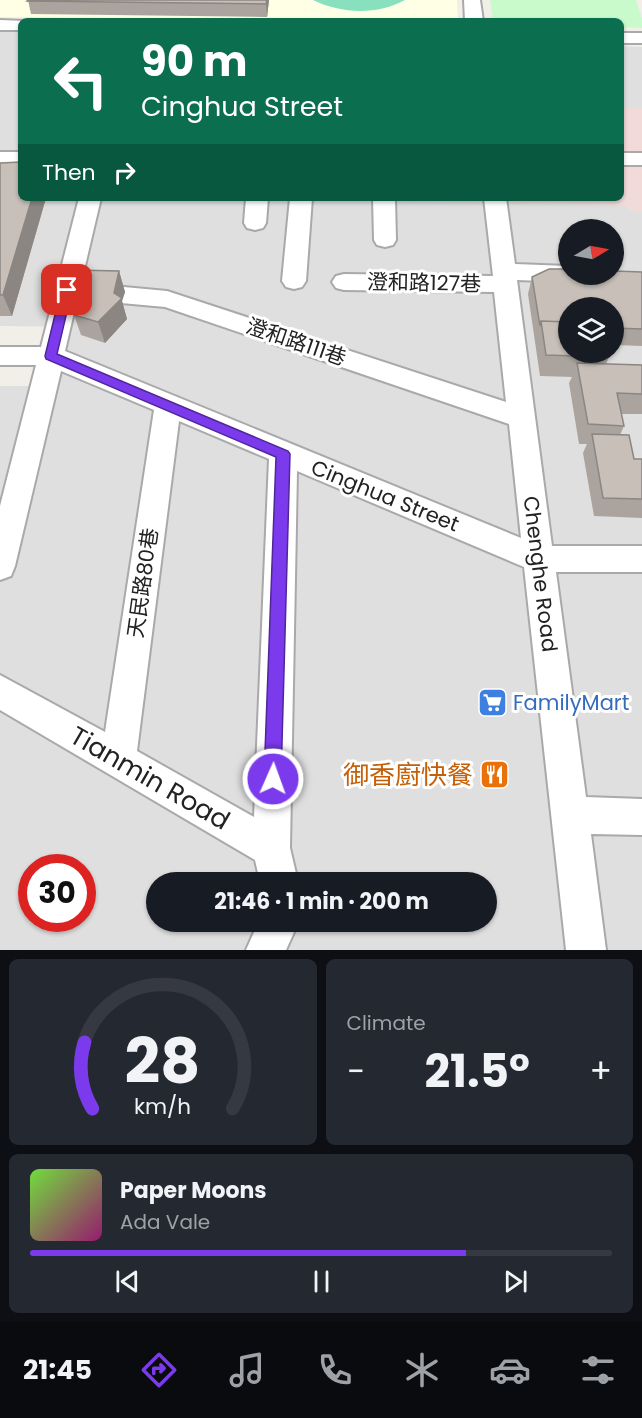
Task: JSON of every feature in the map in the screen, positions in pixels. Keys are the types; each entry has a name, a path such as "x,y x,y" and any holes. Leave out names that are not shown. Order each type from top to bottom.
{"street":[{"path":"472,0 474,18"},
{"path":"0,25 18,25"},
{"path":"624,38 642,38"},
{"path":"0,158 18,158"},
{"path":"624,159 642,159"},
{"path":"0,566 89,201"},
{"path":"255,223 257,201"},
{"path":"294,281 301,201"},
{"path":"384,201 385,240"},
{"name":"Chenghe Road","path":"495,201 586,950"},
{"name":"澄和路127巷","path":"344,282 558,275"},
{"name":"澄和路111巷","path":"67,290 167,299 520,417"},
{"name":"Cinghua Street","path":"0,356 51,356 538,558 642,560"},
{"name":"天民路80巷","path":"118,760 168,406"},
{"path":"277,872 271,848 283,454"},
{"name":"Tianmin Road","path":"0,691 271,848"},
{"path":"570,815 642,817"},
{"path":"266,950 274,932"}],"shaded area":[{"path":"0,0 457,0 458,18 114,18 0,17"},
{"path":"0,28 18,29 18,201 413,201 624,205 634,211 642,211 642,950 0,950 0,386 58,386 72,327 0,326"},
{"path":"624,46 642,47 642,108 624,108"},
{"path":"624,108 642,108 642,211 634,211 624,205 409,201 624,201"}],"green space":[{"path":"313,0 405,0 383,8 359,11 335,8"},
{"path":"490,0 636,0 642,18 642,28 624,27 624,18 493,18"}],"building":[{"path":"28,0 267,0 266,4"},
{"path":"18,162 18,201 31,201 3,295 0,295 0,163"},
{"path":"549,269 558,269 558,285 624,285 624,271 642,272 642,329 624,328 624,297 558,297 558,322 541,321 540,326 532,277"},
{"path":"74,270 119,271 114,293 122,298 98,322 74,315 88,293 70,291"},
{"path":"541,321 558,322 558,355 546,355"},
{"path":"577,363 642,365 642,394 617,393 624,426 588,424"},
{"path":"592,434 629,435 634,459 642,459 642,499 603,498"}],"place":[{"name":"FamilyMart","path":"492,703"},
{"name":"御香廚快餐","path":"494,775"}],"route":[{"path":"67,290 51,356 283,454 273,779"}]}
